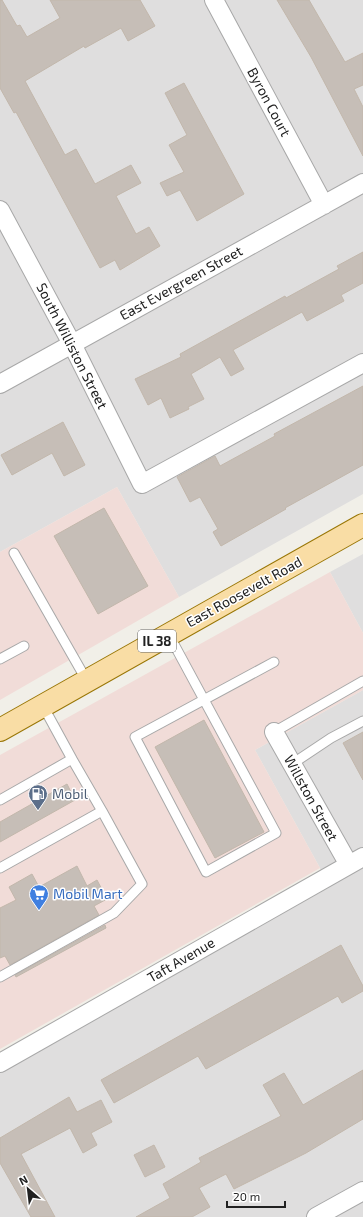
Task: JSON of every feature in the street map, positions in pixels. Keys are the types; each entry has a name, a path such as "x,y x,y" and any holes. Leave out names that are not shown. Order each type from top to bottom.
{"main road":[{"name":"East Roosevelt Road","path":"0,730 363,525"}],"street":[{"name":"Byron Court","path":"214,0 324,205"},
{"name":"East Evergreen Street","path":"0,384 363,183"},
{"name":"South Williston Street","path":"0,210 72,344 142,484 363,363"},
{"name":"Willston Street","path":"274,732 292,764 356,861"},
{"name":"Taft Avenue","path":"0,1063 356,861"},
{"path":"316,1217 363,1191"}],"lane":[{"path":"14,553 87,681"},
{"path":"169,635 204,700 276,833 206,872 135,737 204,700 274,662"},
{"path":"0,659 24,646"},
{"path":"274,732 363,681"},
{"path":"0,977 114,913 142,884 43,706"},
{"path":"292,764 331,738 363,721"},
{"path":"0,800 72,759"},
{"path":"0,868 102,811"}],"shaded area":[{"path":"0,0 363,0 363,494 179,597 117,487 0,552"},
{"path":"117,487 179,597 0,700 0,552"},
{"path":"363,554 363,633 330,572"},
{"path":"330,572 363,633 363,690 255,750 320,868 0,1049 0,755"},
{"path":"363,690 363,1217 0,1217 0,1072 328,888 320,868 255,750"}],"building":[{"path":"0,0 2,0 17,26 20,25 27,37 60,18 50,0 140,0 155,26 128,41 121,28 85,48 84,46 25,81 65,155 76,149 95,184 131,165 141,183 116,196 136,234 149,227 160,246 120,270 115,260 100,268 16,112 14,113 0,88"},
{"path":"277,0 309,0 345,62 363,53 363,85 354,89 363,107 363,156 311,57"},
{"path":"184,83 244,194 197,221 180,190 167,196 160,183 184,172 169,145 187,135 165,93"},
{"path":"363,252 363,283 341,295 344,301 307,321 302,312 233,350 244,369 231,376 220,357 191,374 204,399 188,407 189,409 170,418 161,398 148,405 135,379 181,357 180,354 285,296 286,298 339,269 337,266"},
{"path":"363,386 363,465 285,508 286,509 221,546 213,532 218,529 200,497 190,502 177,477 215,456 220,466 275,436 274,434"},
{"path":"63,422 85,465 64,476 52,453 12,475 1,455"},
{"path":"104,508 148,586 98,614 54,536"},
{"path":"204,720 264,832 215,858 155,747"},
{"path":"363,732 363,780 343,743"},
{"name":"Mobil","path":"67,784 75,800 0,842 0,822"},
{"path":"77,866 87,886 97,880 107,899 94,906 99,915 10,965 5,956 0,958 0,908 16,900 9,887 32,874 39,887"},
{"path":"105,925 106,928 16,977 15,975"},
{"path":"341,945 363,986 363,991 342,1003 338,996 206,1069 198,1056 114,1103 101,1080"},
{"path":"363,1070 363,1119 306,1153 234,1189 226,1174 199,1188 210,1207 192,1217 136,1217 170,1198 163,1184 201,1162 199,1158 281,1116 263,1085 284,1073 303,1105"},
{"path":"69,1097 77,1112 101,1100 112,1122 91,1133 97,1145 83,1153 70,1128 21,1154 55,1217 31,1217 0,1163 0,1138"},
{"path":"154,1145 165,1167 145,1177 134,1155"}],"place":[{"name":"Mobil","path":"38,811"},
{"name":"Mobil Mart","path":"39,911"}]}
